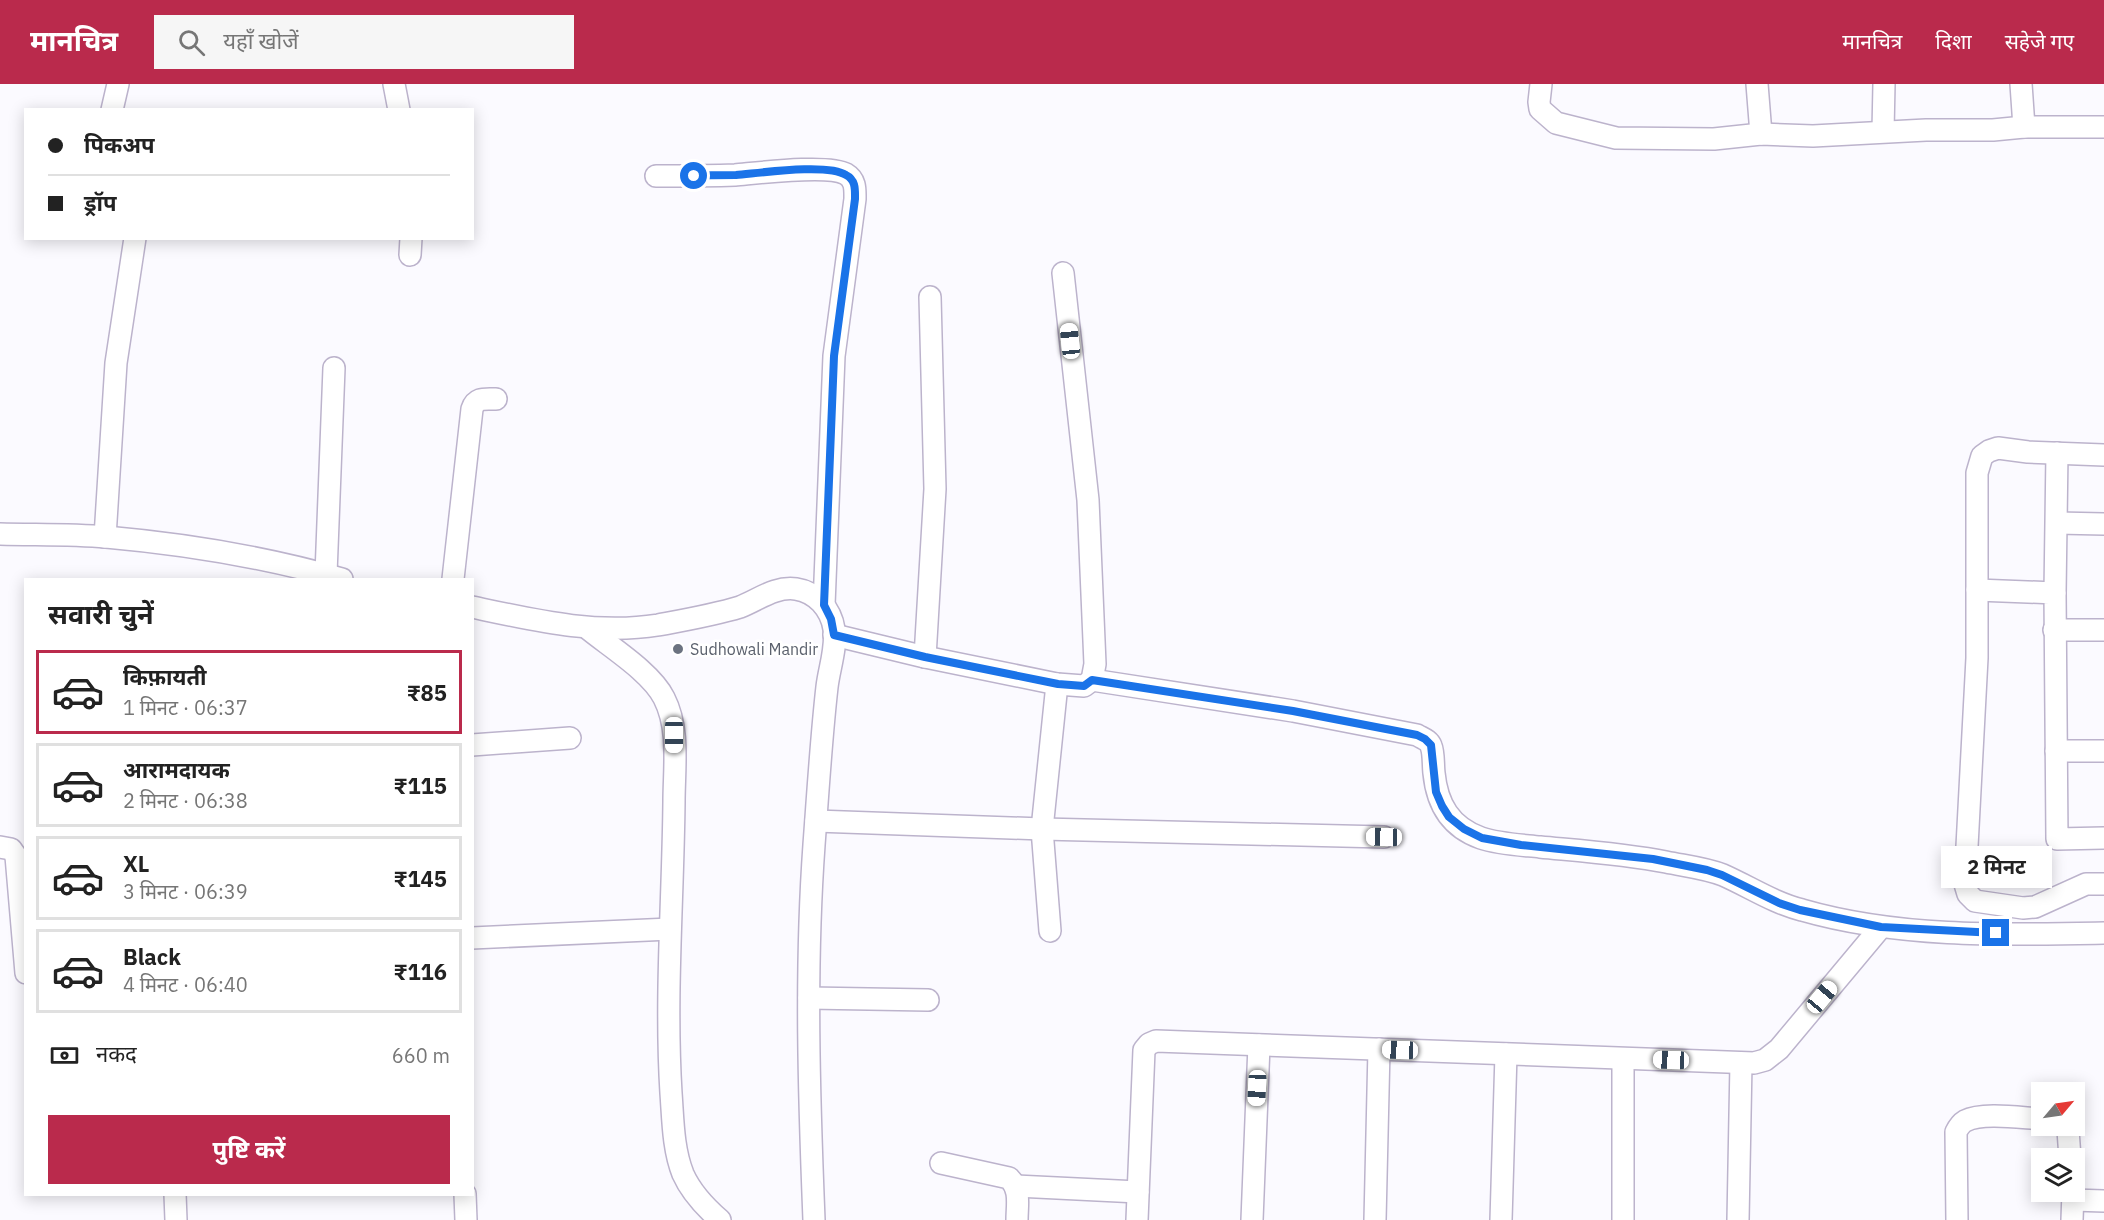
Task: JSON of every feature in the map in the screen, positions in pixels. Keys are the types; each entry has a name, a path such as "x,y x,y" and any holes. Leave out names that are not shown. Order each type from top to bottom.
{"street":[{"path":"112,108 118,84"},
{"path":"394,84 399,108"},
{"path":"1541,84 1540,109 1547,117 1556,123 1616,138 1714,139 1761,134 1813,136 1883,131 2104,127"},
{"path":"1757,84 1761,134"},
{"path":"1883,131 1884,84"},
{"path":"2021,84 2024,127"},
{"path":"656,176 733,175 799,170 836,171 845,173 855,185 854,208 834,356 824,605"},
{"path":"105,537 116,363 135,240"},
{"path":"834,635 925,657 1058,684 1084,686 1092,680 1095,664 1088,500 1063,273"},
{"path":"925,657 935,478 930,297"},
{"path":"0,534 105,537 208,550 274,562 334,577 334,368"},
{"path":"453,578 472,409 481,399 496,399"},
{"path":"2104,455 1998,448 1982,456 1977,473 1977,658 1966,890 1975,901 2023,908 2035,907 2086,884 2104,884"},
{"path":"2057,453 2054,630 2057,839 2104,838"},
{"path":"2057,524 2104,524"},
{"path":"474,607 548,623 587,628 656,625 728,610 782,589 795,589 808,593 824,605 831,619 834,635 825,704 809,920 814,1220"},
{"path":"1977,590 2055,593"},
{"path":"587,628 638,669 663,695 669,708 674,735 668,1049 674,1135 683,1174 704,1205 720,1220"},
{"path":"2054,630 2104,630"},
{"path":"1092,680 1293,711 1417,735 1431,745 1436,792 1442,806 1449,817 1464,829 1482,838 1521,845 1653,859 1707,870 1779,903 1800,910 1881,927 2019,935 2104,933"},
{"path":"1050,931 1042,829 1058,684"},
{"path":"474,745 570,738"},
{"path":"2056,751 2104,751"},
{"path":"816,821 1384,837"},
{"path":"0,848 11,849 16,856 24,950"},
{"path":"1137,1220 1144,1050 1156,1041 1754,1064 1765,1060 1779,1049 1881,927"},
{"path":"474,938 670,929"},
{"path":"809,999 928,999"},
{"path":"1252,1220 1259,1044"},
{"path":"1375,1220 1379,1049"},
{"path":"1501,1220 1506,1054"},
{"path":"1623,1059 1623,1220"},
{"path":"1738,1220 1741,1063"},
{"path":"1957,1220 1956,1132 1959,1126 1966,1121 1981,1118 2031,1119"},
{"path":"941,1164 1009,1178 1018,1192 1017,1220"},
{"path":"1016,1186 1138,1192"},
{"path":"175,1196 176,1220"},
{"path":"465,1196 466,1220"},
{"path":"2073,1204 2104,1201"}],"place":[{"name":"Sudhowali Mandir","path":"678,649"}],"route":[{"path":"694,176 799,170 836,171 845,173 855,185 834,356 824,605 829,612 834,635 925,657 1058,684 1084,686 1092,680 1293,711 1417,735 1431,745 1436,792 1442,806 1449,817 1464,829 1482,838 1521,845 1653,859 1707,870 1779,903 1836,919 1881,927 1996,933"}]}
